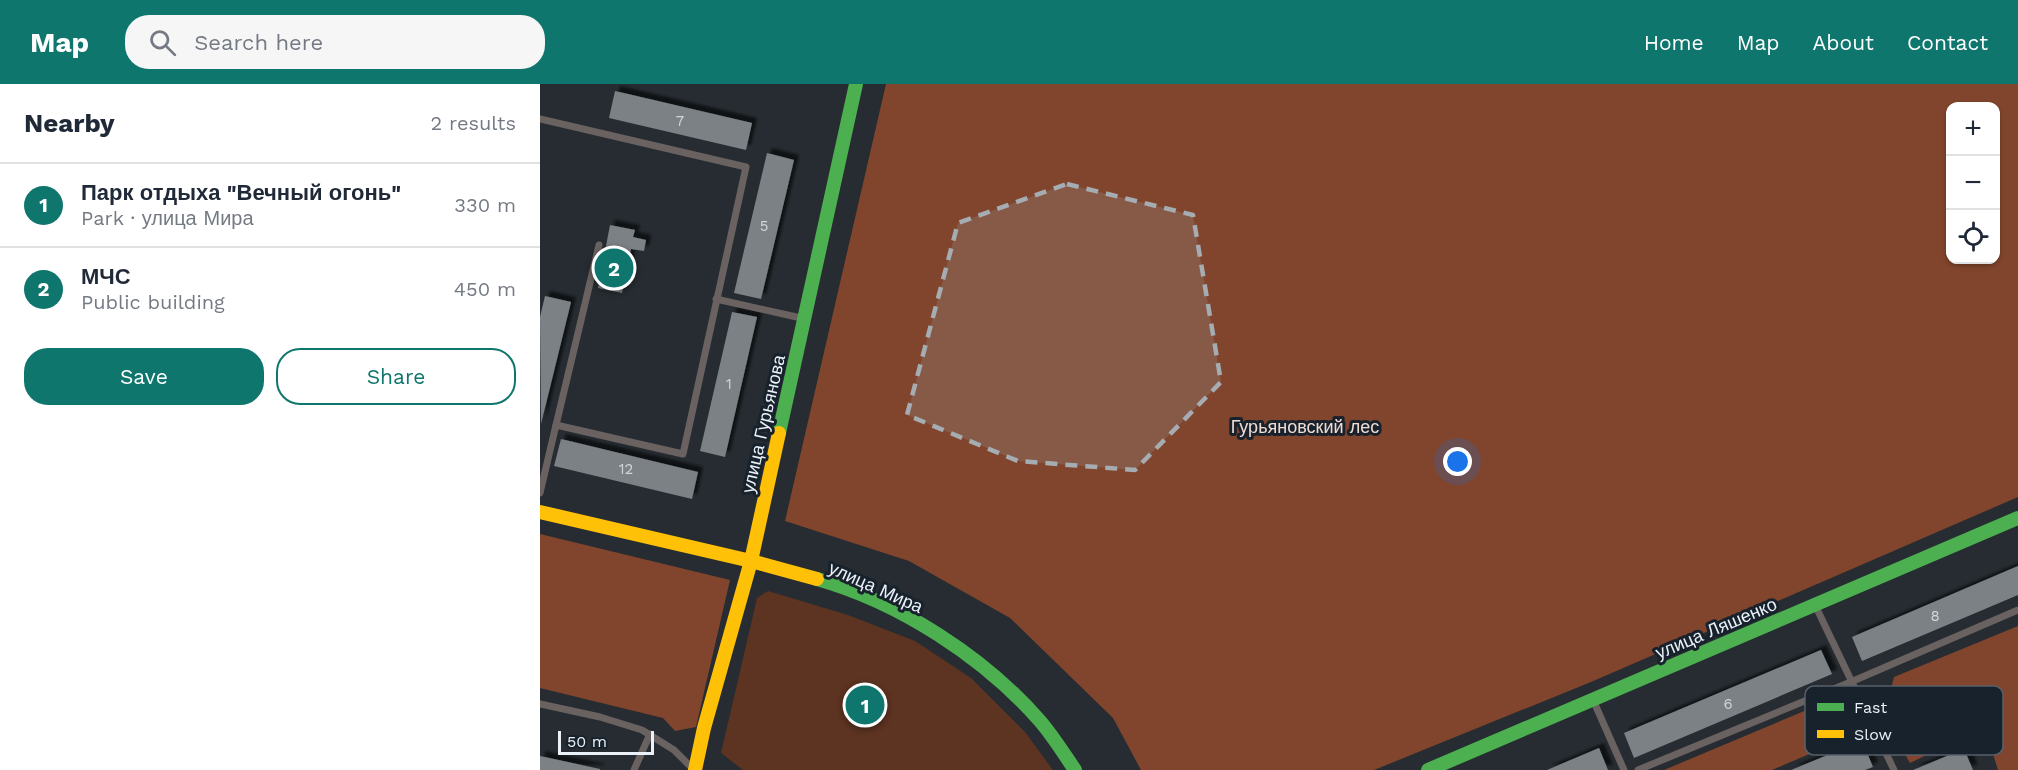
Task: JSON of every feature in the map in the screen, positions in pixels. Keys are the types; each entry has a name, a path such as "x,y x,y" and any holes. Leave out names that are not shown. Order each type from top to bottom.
{"main road":[{"name":"улица Гурьянова","path":"695,770 704,728 751,561 856,84"},
{"name":"улица Мира","path":"540,512 751,561 837,585 894,610 945,640 994,675 1041,722 1075,770"},
{"name":"улица Ляшенко","path":"1428,770 2018,518"}],"lane":[{"path":"540,119 746,167 682,454 556,425"},
{"path":"540,493 599,245"},
{"path":"716,299 806,319"},
{"path":"1815,605 1854,686"},
{"path":"1840,686 2018,610"},
{"path":"1593,699 1624,770"},
{"path":"1638,770 1805,701"},
{"path":"540,704 642,729 674,750 695,770"},
{"path":"634,770 650,734"},
{"path":"1887,755 1894,770"}],"highlighted area":[{"path":"1067,184 1193,215 1221,382 1135,470 1018,461 907,415 958,223"}],"shaded area":[{"path":"768,591 848,615 915,641 971,678 1025,732 1053,770 743,770 721,753 757,598"}],"green space":[{"name":"Гурьяновский лес","path":"886,84 2018,84 2018,497 1591,682 1374,770 1141,770 1113,718 1010,618 909,561 785,521"},
{"path":"540,534 730,580 696,727 675,731 663,718 540,688"},
{"path":"2018,626 2018,770 1998,770 1993,755 2003,755 2003,686 1892,686 1894,677"},
{"path":"1805,711 1805,755 1807,755 1772,770 1664,770"},
{"path":"1905,755 1927,755 1910,763"}],"building":[{"path":"615,91 752,123 746,150 609,118"},
{"path":"767,153 794,160 761,299 734,293"},
{"path":"610,225 635,230 633,237 646,240 644,251 631,249 622,293 598,288"},
{"path":"545,296 571,302 541,424 540,317"},
{"path":"732,312 757,317 725,457 700,451"},
{"path":"561,439 698,472 692,499 554,466"},
{"path":"2018,566 2018,595 1862,661 1852,637"},
{"path":"1821,650 1832,674 1634,758 1624,733"},
{"path":"1599,748 1608,770 1547,770"},
{"path":"1828,755 1868,755 1873,767 1865,770 1791,770"},
{"path":"1949,755 1967,755 1973,770 1913,770"},
{"path":"540,756 600,769 600,770 540,770"}],"traffic: fast":[{"path":"779,433 856,84"},
{"path":"1428,770 2018,518"},
{"path":"817,579 848,589 909,617 966,654 1018,697 1040,721 1075,770"}],"traffic: slow":[{"path":"695,770 704,728 751,561 779,433"},
{"path":"540,512 751,561 817,579"}],"place":[{"name":"МЧС","path":"614,268"},
{"name":"Парк отдыха \"Вечный огонь\"","path":"865,705"}]}
